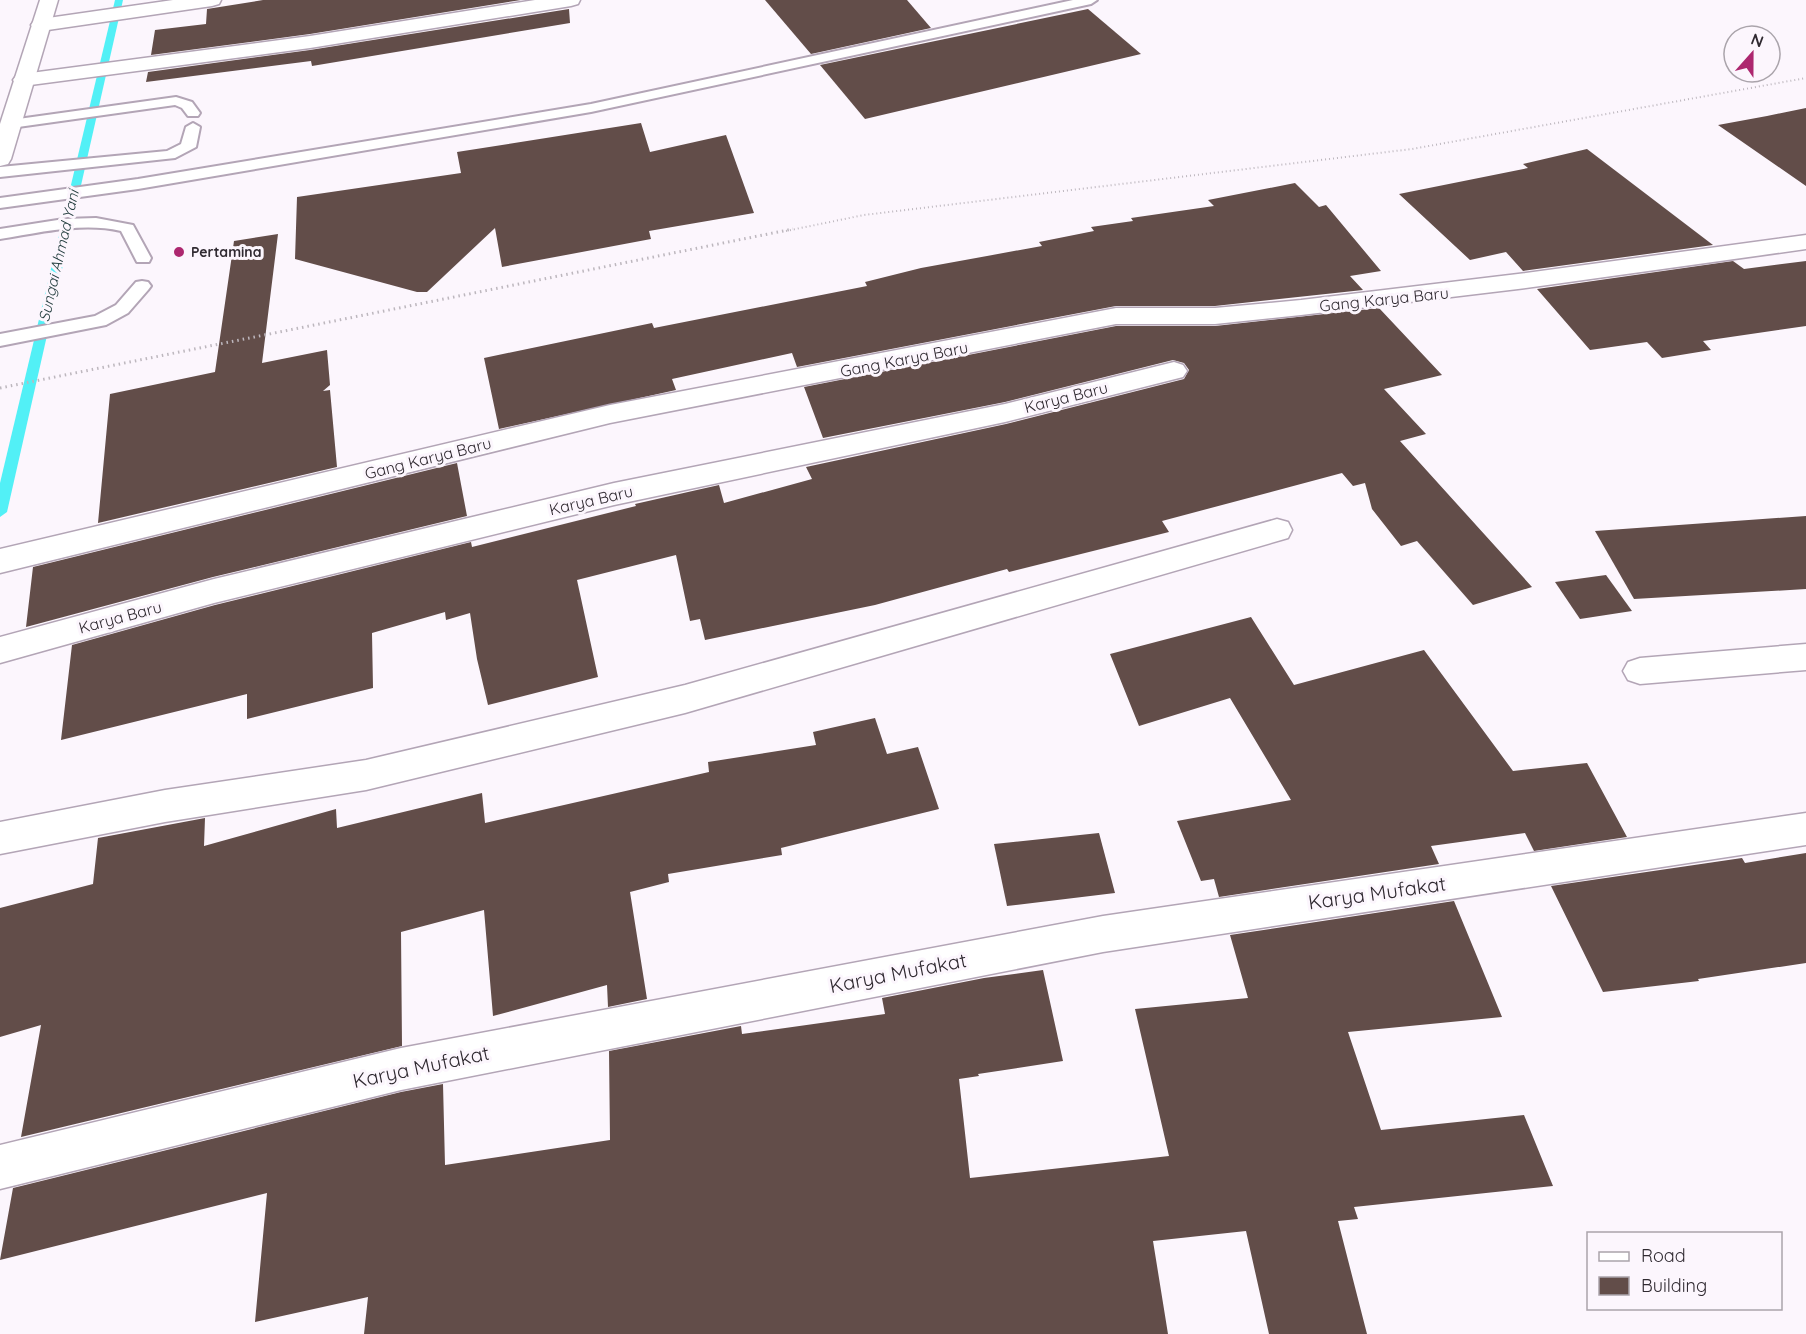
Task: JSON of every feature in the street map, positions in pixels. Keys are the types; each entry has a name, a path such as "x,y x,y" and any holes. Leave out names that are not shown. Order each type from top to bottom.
{"main road":[{"path":"0,159 49,0"},
{"path":"42,25 138,13 212,0"},
{"path":"23,80 310,42 571,0"},
{"name":"Gang Karya Baru","path":"7,560 610,414 1116,316 1225,315 1466,290 1806,242"},
{"name":"Karya Baru","path":"6,648 214,591 602,496 1005,413 1174,371"},
{"path":"0,838 165,806 366,776 685,699 1277,530"},
{"path":"1640,671 1806,657"},
{"name":"Karya Mufakat","path":"0,1167 401,1070 1103,934 1806,830"}],"lane":[{"path":"0,203 138,184 591,108 1091,0"},
{"path":"0,172 176,154 189,147 193,120 187,105 176,101 11,124"},
{"path":"0,234 80,224 110,223 126,228 143,258"},
{"path":"0,340 100,321 122,309 142,286"}],"path":[{"path":"0,388 864,215 1412,149 1806,78"}],"building":[{"path":"263,0 521,0 310,34 151,55 155,30 206,24 207,9"},
{"path":"765,0 907,0 931,28 811,54"},
{"path":"569,9 570,23 312,66 311,61 146,82 148,72 310,50"},
{"path":"1088,9 1141,54 865,119 820,65"},
{"path":"1806,108 1806,186 1718,125 1767,116"},
{"path":"641,123 650,152 726,135 754,213 649,231 651,239 502,267 495,228 427,292 417,292 295,259 297,197 461,173 457,152"},
{"path":"1587,149 1713,245 1523,271 1506,252 1470,260 1399,194 1528,168 1523,164"},
{"path":"1295,183 1319,207 1326,205 1381,271 1350,276 1363,290 1215,306 1116,306 797,367 792,353 672,379 676,390 499,429 484,358 652,323 654,328 867,286 865,282 921,268 1042,246 1039,242 1094,231 1091,227 1133,221 1131,218 1214,206 1208,200"},
{"path":"278,234 262,363 327,350 330,385 323,391 330,390 337,467 98,523 110,394 215,372 234,241"},
{"path":"1733,261 1744,269 1806,261 1806,326 1703,341 1711,350 1662,358 1647,342 1590,350 1537,289"},
{"path":"1379,308 1442,375 1384,389 1426,434 1400,441 1532,587 1473,605 1417,541 1401,546 1372,509 1365,483 1353,486 1342,473 1162,521 1169,532 1009,572 1007,569 875,605 705,640 700,619 690,621 676,555 577,580 598,677 488,705 477,659 470,613 446,620 445,612 372,633 373,688 247,719 247,694 61,740 72,645 215,605 471,542 472,547 636,506 635,504 719,485 724,503 812,479 806,467 1006,424 1184,379 1189,370 1184,363 1173,360 1005,402 823,438 804,387 1116,326 1215,326"},
{"path":"457,463 467,516 213,577 26,627 33,567"},
{"path":"1806,516 1806,589 1634,599 1595,531"},
{"path":"1606,575 1632,611 1580,619 1555,582"},
{"path":"1251,617 1294,685 1424,650 1513,771 1587,763 1627,837 1534,851 1525,833 1431,846 1439,864 1219,897 1214,879 1201,881 1177,821 1291,800 1230,698 1139,726 1110,654"},
{"path":"875,718 887,754 918,747 939,809 781,848 782,855 668,874 669,882 630,892 647,999 608,1007 607,985 493,1016 484,910 401,932 402,1046 21,1137 41,1025 0,1037 0,908 93,884 98,838 205,818 204,846 336,809 337,828 482,793 485,823 709,772 708,762 816,745 813,732"},
{"path":"1099,833 1115,893 1007,906 994,844"},
{"path":"1806,853 1806,963 1698,979 1699,981 1603,992 1551,886 1742,858 1745,863"},
{"path":"1454,901 1502,1017 1348,1032 1381,1130 1524,1115 1553,1186 1354,1207 1358,1219 1338,1221 1367,1334 1269,1334 1246,1231 1153,1241 1168,1334 364,1334 368,1297 255,1322 267,1193 0,1260 13,1188 401,1092 443,1084 445,1165 610,1140 609,1051 741,1026 742,1034 885,1014 882,998 984,978 1043,970 1063,1061 959,1079 970,1178 1169,1156 1135,1009 1248,998 1230,935"}],"waterway":[{"name":"Sungai Ahmad Yani","path":"0,512 119,0"}],"place":[{"name":"Pertamina","path":"179,252"}]}
